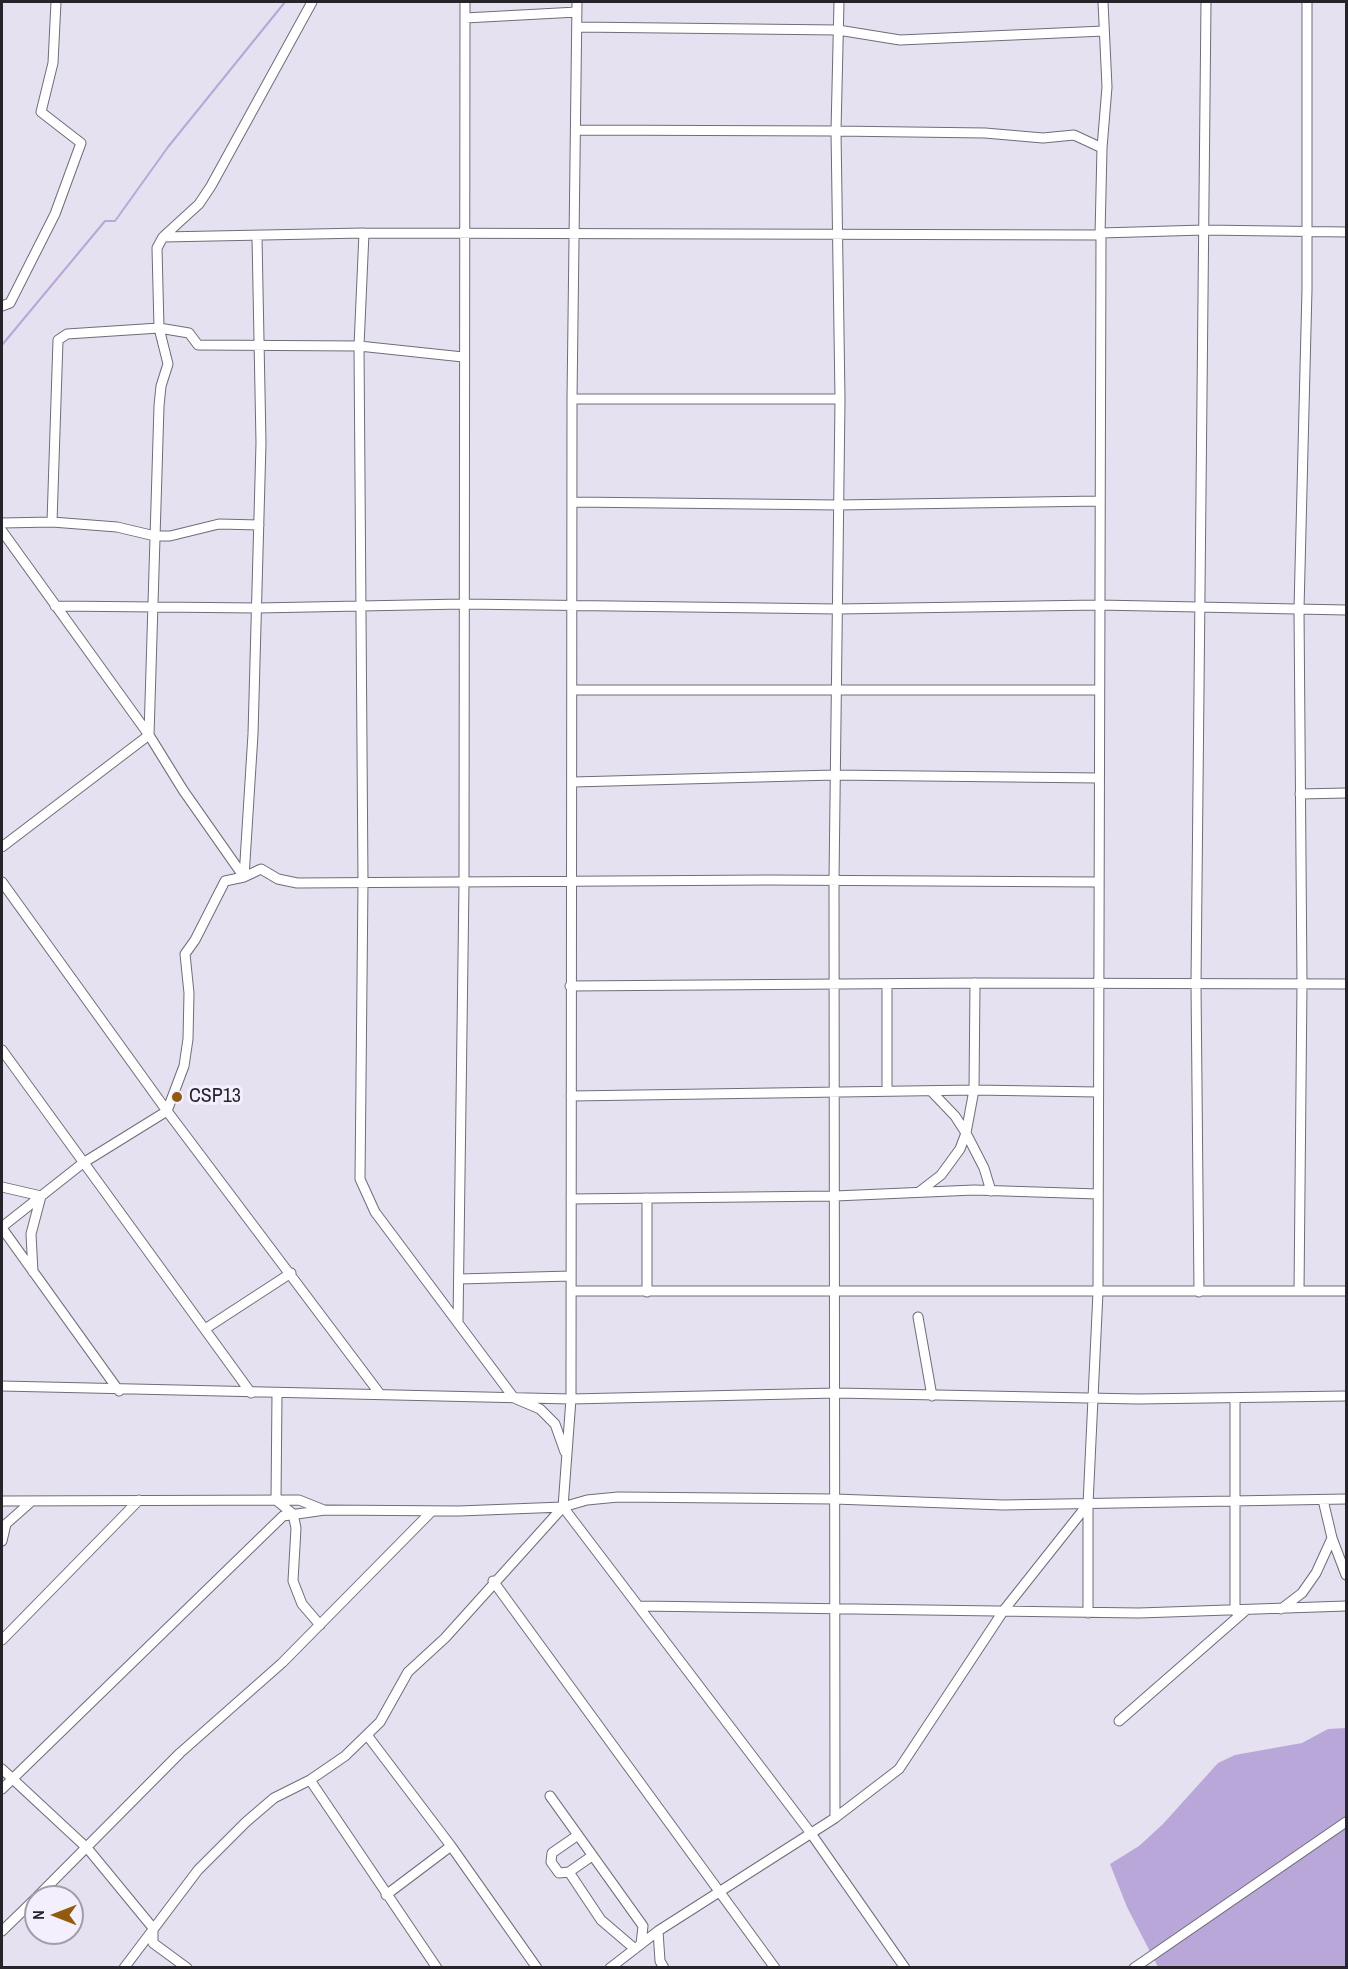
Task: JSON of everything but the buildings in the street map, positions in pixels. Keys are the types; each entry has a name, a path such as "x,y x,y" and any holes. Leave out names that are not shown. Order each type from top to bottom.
{"street":[{"path":"2,306 10,303 55,214 81,142 41,112 53,63 56,2"},
{"path":"149,735 159,406 161,386 168,364 159,328 157,248 163,237 199,204 211,186 312,2"},
{"path":"458,1321 464,884 465,2"},
{"path":"123,1967 198,1870 246,1822 274,1798 310,1779 345,1756 380,1722 408,1672 442,1640 493,1581 563,1507 571,1400 572,399 577,2"},
{"path":"835,1818 834,775 840,399 836,131 839,2"},
{"path":"1088,1613 1088,1504 1095,1398 1098,1292 1097,882 1101,234 1102,148 1107,87 1103,2"},
{"path":"1199,1292 1196,984 1206,2"},
{"path":"1299,1291 1302,984 1299,609 1308,231 1307,2"},
{"path":"465,18 577,12"},
{"path":"577,27 838,30 900,40 1104,31"},
{"path":"576,130 985,133 1043,138 1074,135 1102,148"},
{"path":"163,237 257,237 364,233 837,235 1101,234 1204,230 1347,232"},
{"path":"364,233 359,346 363,882 360,1179 375,1212 514,1398 540,1409 555,1424 567,1455"},
{"path":"244,877 258,608 261,443 257,237"},
{"path":"52,522 58,340 74,333 159,328 189,333 198,345 359,346 463,357"},
{"path":"572,399 840,399"},
{"path":"573,502 838,505 1100,501"},
{"path":"2,523 52,522 117,527 155,536 170,536 219,524 259,525"},
{"path":"2,531 149,735 183,790 244,877"},
{"path":"55,606 258,608 463,604 838,609 1099,605 1347,610"},
{"path":"572,690 837,692 1099,690"},
{"path":"2,847 149,735"},
{"path":"573,782 834,775 1099,778"},
{"path":"1300,794 1347,793"},
{"path":"119,1391 2,1228 83,1163 167,1111 184,1066 188,1039 189,993 185,954 195,940 225,881 244,877 261,869 278,879 297,883 464,884 834,880 1097,882"},
{"path":"2,882 167,1111 380,1394"},
{"path":"570,986 975,983 1347,984"},
{"path":"917,1193 941,1176 960,1149 966,1133 974,1090 975,983"},
{"path":"887,984 887,1091"},
{"path":"2,1050 250,1393"},
{"path":"571,1096 974,1090 1098,1092"},
{"path":"931,1091 955,1116 966,1133 984,1168 991,1191"},
{"path":"2,1186 41,1196"},
{"path":"571,1199 835,1196 991,1191 1098,1194"},
{"path":"33,1272 31,1234 41,1196"},
{"path":"647,1198 647,1292"},
{"path":"205,1329 291,1273"},
{"path":"459,1279 571,1276"},
{"path":"571,1291 1347,1292"},
{"path":"918,1317 932,1396"},
{"path":"2,1386 119,1391 380,1394 571,1400 836,1394 1235,1399 1347,1396"},
{"path":"276,1500 277,1394"},
{"path":"1235,1399 1235,1611"},
{"path":"2,1789 283,1516 325,1510 432,1511 563,1507 587,1500 618,1497 834,1499 1003,1504 1347,1499"},
{"path":"2,1640 140,1500"},
{"path":"276,1500 293,1514 296,1528 293,1581 302,1604 320,1625"},
{"path":"2,1501 299,1500 325,1510"},
{"path":"1323,1500 1332,1538 1347,1575"},
{"path":"2,1541 6,1524 32,1501"},
{"path":"610,1968 658,1931 718,1891 835,1818 898,1769 1004,1610 1088,1504"},
{"path":"563,1507 810,1832 905,1968"},
{"path":"51,1885 180,1753 282,1663 432,1511"},
{"path":"1281,1609 1302,1593 1316,1573 1332,1538"},
{"path":"493,1581 775,1968"},
{"path":"640,1606 1088,1613 1235,1611 1347,1606"},
{"path":"1119,1720 1246,1610"},
{"path":"367,1735 451,1846 537,1968"},
{"path":"2,1769 88,1849 153,1928 153,1943 187,1968"},
{"path":"310,1779 437,1968"},
{"path":"550,1796 643,1926 638,1946"},
{"path":"1134,1968 1347,1822"},
{"path":"578,1835 552,1854 551,1862 559,1873 569,1872 592,1856"},
{"path":"386,1895 451,1846"},
{"path":"569,1872 602,1920 638,1946"},
{"path":"2,1931 24,1910"},
{"path":"658,1931 660,1962 664,1968"}],"shaded area":[{"path":"1346,1728 1346,1967 1158,1967 1127,1907 1110,1864 1139,1846 1163,1824 1218,1763 1235,1755 1302,1743 1328,1729"}],"waterway":[{"path":"2,345 105,221 115,221 168,147 285,2"}],"place":[{"name":"CSP13","path":"177,1097"}]}
